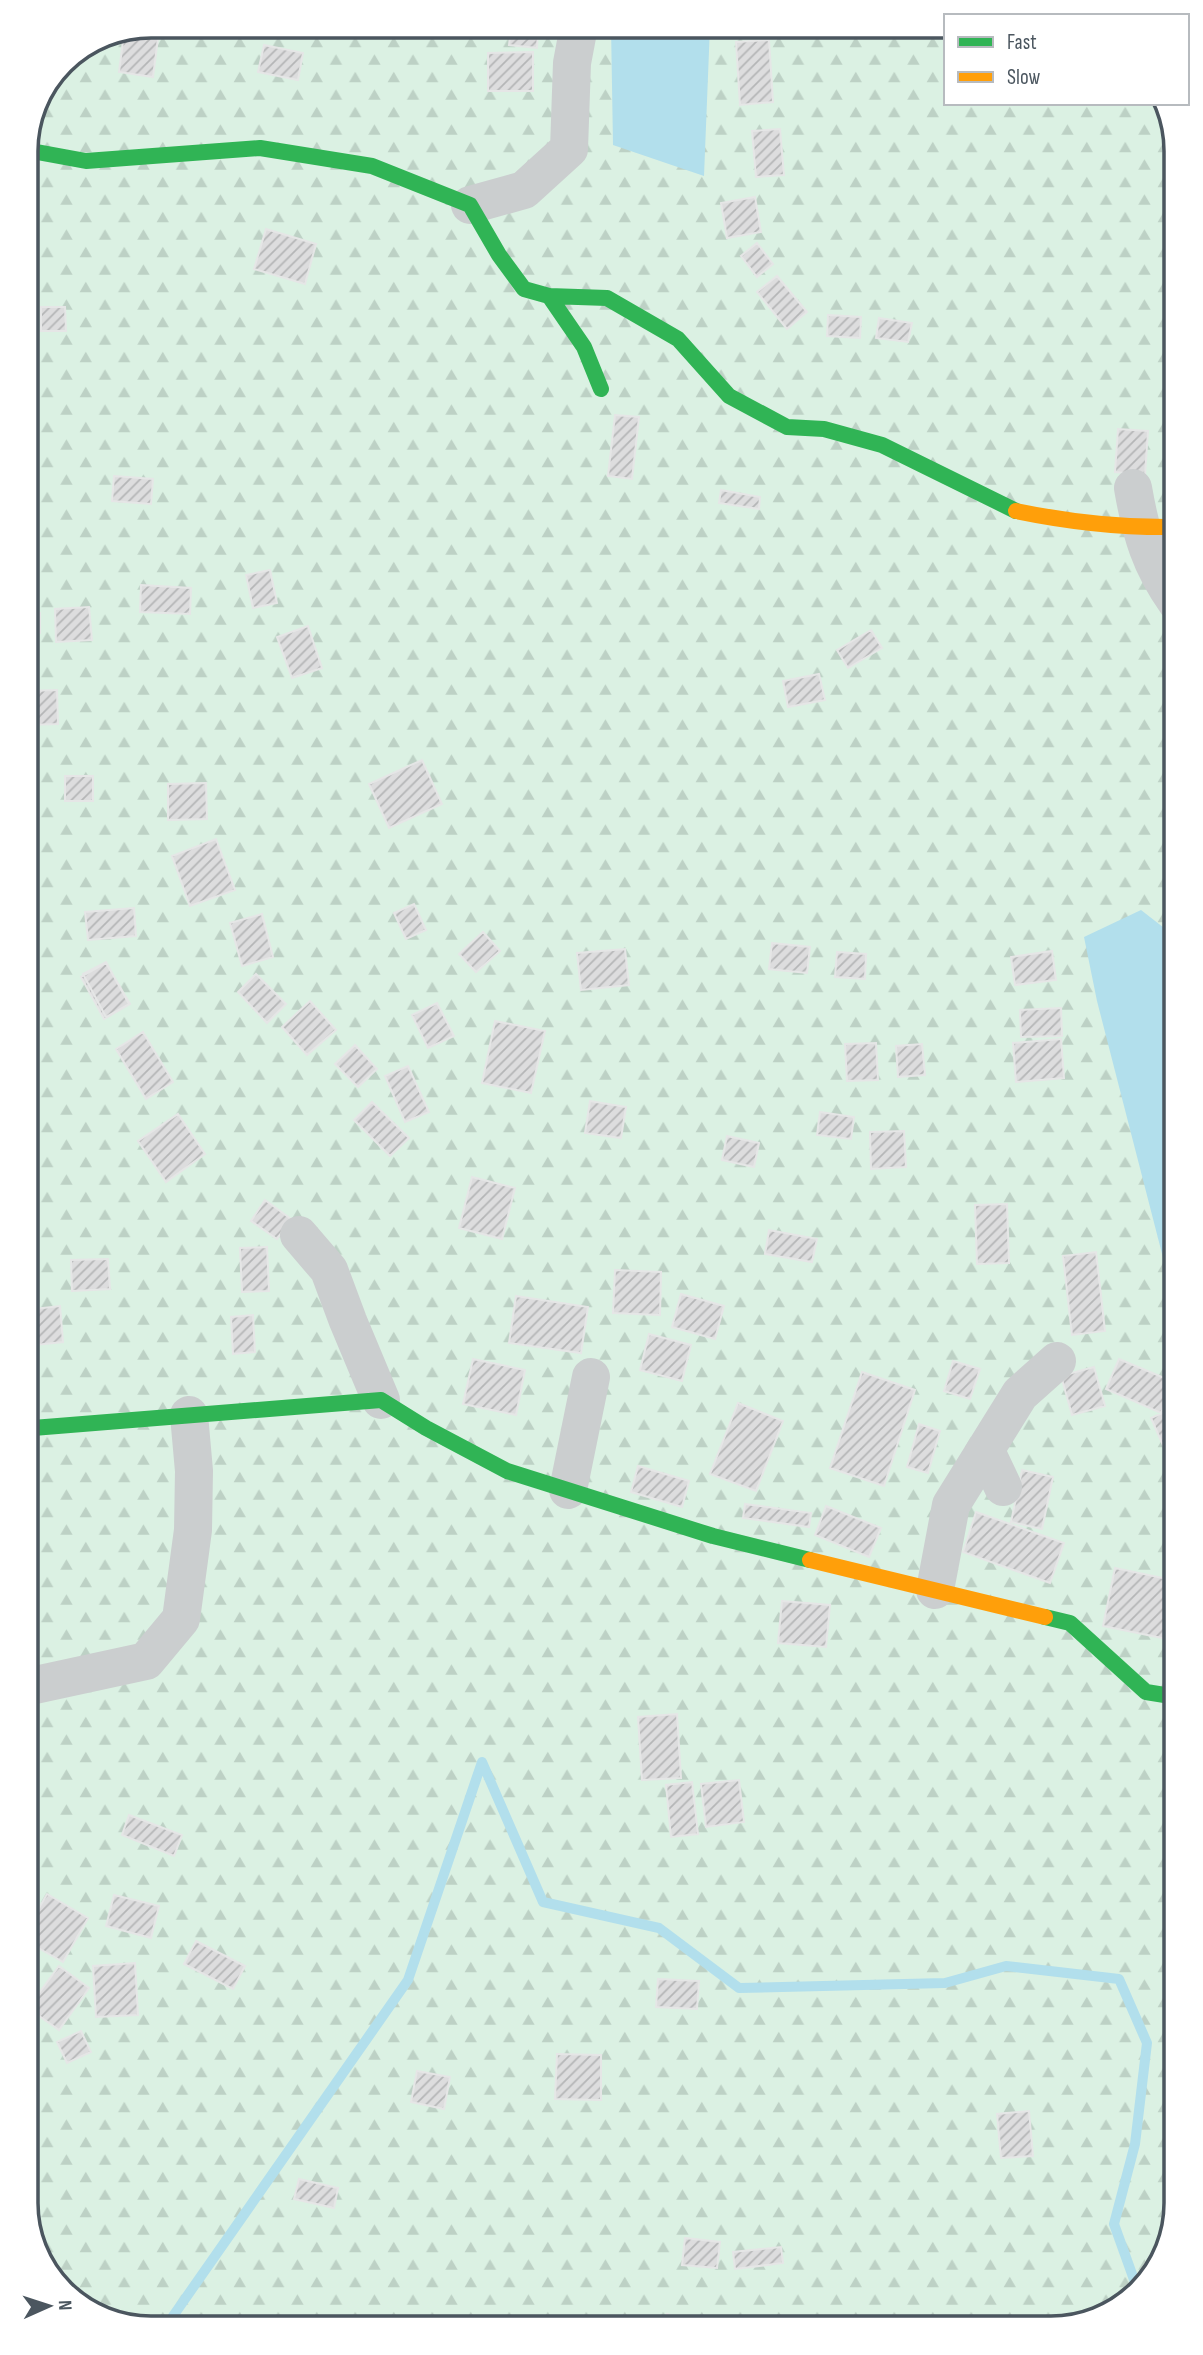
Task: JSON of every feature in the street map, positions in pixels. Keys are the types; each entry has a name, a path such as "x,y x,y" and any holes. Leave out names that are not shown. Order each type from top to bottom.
{"street":[{"path":"39,152 86,161 260,148 372,166 470,205 524,190 569,149 572,63 577,38"},
{"path":"470,205 499,255 524,289 549,296 607,298 678,339 729,396 787,427 824,429 882,445 1017,511 1158,528"},
{"path":"549,296 584,347 601,388"},
{"path":"1133,488 1158,528 1158,578 1164,586"},
{"path":"299,1235 329,1270 381,1399 426,1428 507,1471 713,1536 1070,1623 1146,1692 1164,1695"},
{"path":"935,1590 951,1505 1020,1394 1057,1361"},
{"path":"568,1490 591,1377"},
{"path":"38,1428 381,1399"},
{"path":"38,1684 146,1661 181,1619 193,1530 194,1471 188,1415"},
{"path":"986,1451 1003,1487"}],"green space":[{"path":"151,38 944,39 944,105 1154,105 1156,108 1164,151 1164,2219 1153,2254 1146,2266 1132,2284 1095,2308 1052,2316 144,2316 115,2311 84,2294 84,2271 61,2271 47,2247 38,2204 39,144 42,122 50,101 77,66 115,44"}],"water":[{"path":"611,39 709,39 704,176 613,145"},
{"path":"1141,910 1164,928 1164,1261 1097,1001 1084,937"}],"building":[{"path":"158,38 153,77 119,72 123,42"},
{"path":"510,38 538,38 537,48 509,45"},
{"path":"769,40 773,102 740,105 736,42"},
{"path":"264,45 303,53 298,80 258,72"},
{"path":"533,52 533,91 488,91 488,53"},
{"path":"780,129 784,175 756,177 752,131"},
{"path":"755,197 761,232 727,238 721,203"},
{"path":"266,229 316,244 305,284 254,269"},
{"path":"757,243 773,264 757,277 741,256"},
{"path":"777,276 807,312 787,329 757,292"},
{"path":"41,307 65,307 66,331 41,331"},
{"path":"828,315 861,317 860,338 827,336"},
{"path":"879,318 912,323 908,342 876,338"},
{"path":"615,415 639,417 632,479 608,476"},
{"path":"1118,429 1148,431 1145,475 1115,472"},
{"path":"114,476 153,479 151,504 112,501"},
{"path":"721,490 760,497 759,509 719,503"},
{"path":"270,570 277,603 253,608 246,575"},
{"path":"141,585 191,588 190,614 140,612"},
{"path":"89,607 92,640 56,642 55,609"},
{"path":"308,626 322,668 292,678 277,637"},
{"path":"871,630 882,648 848,668 837,650"},
{"path":"819,674 825,700 788,707 783,681"},
{"path":"57,690 58,724 39,725 39,691"},
{"path":"422,760 442,804 389,828 369,784"},
{"path":"65,776 93,776 93,801 65,801"},
{"path":"206,783 207,819 168,820 168,784"},
{"path":"216,839 235,890 190,906 172,856"},
{"path":"414,904 426,930 406,939 394,913"},
{"path":"134,908 136,936 88,940 85,912"},
{"path":"262,914 273,957 242,966 230,923"},
{"path":"483,932 500,951 476,972 459,954"},
{"path":"772,943 810,947 807,973 769,969"},
{"path":"625,949 629,985 581,990 577,953"},
{"path":"1052,951 1056,980 1015,985 1011,957"},
{"path":"837,952 866,954 865,979 835,977"},
{"path":"106,962 129,1004 106,1017 83,974"},
{"path":"106,963 130,1004 104,1019 81,977"},
{"path":"256,974 286,1004 267,1023 238,992"},
{"path":"310,1001 336,1030 307,1055 282,1027"},
{"path":"437,1003 454,1036 428,1048 412,1015"},
{"path":"1061,1008 1062,1036 1021,1037 1020,1010"},
{"path":"495,1021 545,1031 531,1093 482,1083"},
{"path":"143,1032 173,1082 146,1099 116,1049"},
{"path":"1061,1039 1064,1078 1016,1082 1013,1043"},
{"path":"876,1043 878,1080 847,1081 845,1044"},
{"path":"922,1044 925,1075 898,1077 896,1046"},
{"path":"355,1045 377,1069 358,1087 335,1064"},
{"path":"408,1066 429,1112 405,1122 385,1076"},
{"path":"590,1101 626,1107 621,1138 585,1133"},
{"path":"372,1102 409,1138 390,1156 354,1120"},
{"path":"820,1112 854,1117 851,1139 817,1135"},
{"path":"178,1114 205,1154 166,1182 138,1141"},
{"path":"904,1131 906,1167 871,1169 870,1132"},
{"path":"727,1136 759,1143 754,1167 722,1160"},
{"path":"472,1177 515,1188 502,1239 459,1228"},
{"path":"265,1200 291,1219 277,1239 251,1221"},
{"path":"1007,1204 1009,1263 977,1264 975,1205"},
{"path":"769,1230 817,1239 812,1262 765,1254"},
{"path":"267,1247 269,1291 242,1292 240,1248"},
{"path":"1096,1252 1105,1331 1072,1335 1063,1256"},
{"path":"108,1259 110,1289 72,1291 71,1260"},
{"path":"615,1270 661,1272 660,1315 613,1313"},
{"path":"681,1294 724,1306 715,1339 672,1327"},
{"path":"516,1296 588,1307 581,1353 509,1343"},
{"path":"60,1306 63,1342 38,1345 38,1309"},
{"path":"253,1315 255,1352 233,1354 231,1317"},
{"path":"649,1334 691,1345 682,1381 640,1370"},
{"path":"473,1359 525,1370 516,1415 463,1404"},
{"path":"1119,1359 1164,1378 1164,1406 1161,1413 1106,1389"},
{"path":"953,1361 980,1369 970,1399 944,1391"},
{"path":"1094,1367 1105,1406 1072,1415 1061,1376"},
{"path":"862,1372 915,1390 884,1486 830,1468"},
{"path":"738,1403 783,1421 756,1491 710,1474"},
{"path":"1164,1412 1164,1448 1151,1418"},
{"path":"919,1424 940,1431 928,1473 907,1467"},
{"path":"638,1466 689,1481 682,1507 631,1492"},
{"path":"1022,1470 1053,1477 1042,1529 1011,1522"},
{"path":"745,1504 811,1513 809,1527 743,1518"},
{"path":"826,1506 881,1528 869,1557 815,1535"},
{"path":"976,1512 1064,1543 1050,1583 963,1552"},
{"path":"1115,1568 1164,1578 1164,1638 1103,1626"},
{"path":"782,1601 830,1605 826,1647 778,1643"},
{"path":"677,1714 681,1778 642,1780 638,1717"},
{"path":"739,1780 744,1822 706,1827 701,1784"},
{"path":"692,1782 698,1834 671,1837 666,1785"},
{"path":"129,1815 182,1835 174,1856 122,1835"},
{"path":"47,1894 88,1918 63,1962 38,1948 38,1910"},
{"path":"114,1895 159,1906 151,1938 106,1926"},
{"path":"196,1941 245,1966 233,1989 184,1964"},
{"path":"135,1963 138,2015 96,2017 93,1966"},
{"path":"59,1966 89,1988 59,2030 38,2015 38,1994"},
{"path":"658,1979 699,1981 697,2009 656,2007"},
{"path":"81,2031 91,2052 67,2063 57,2042"},
{"path":"557,2054 601,2055 601,2100 555,2099"},
{"path":"417,2071 450,2077 444,2109 411,2102"},
{"path":"1029,2111 1033,2156 1001,2158 997,2114"},
{"path":"299,2179 338,2188 334,2208 294,2199"},
{"path":"685,2238 720,2242 717,2268 682,2265"},
{"path":"781,2247 783,2263 735,2269 733,2252"}],"waterway":[{"path":"173,2316 408,1980 482,1762 543,1902 659,1928 739,1988 945,1983 1006,1966 1119,1979 1147,2043 1135,2144 1114,2224 1134,2281"}],"traffic: fast":[{"path":"39,152 86,161 260,148 372,166 470,205 499,255 524,289 549,296 584,347 601,389"},
{"path":"549,296 607,298 678,339 729,396 787,427 824,429 882,445 1016,511"},
{"path":"38,1428 381,1400 426,1428 507,1471 713,1536 810,1560"},
{"path":"1045,1617 1070,1623 1146,1692 1164,1695"}],"traffic: slow":[{"path":"1016,511 1096,524 1164,527"},
{"path":"810,1560 1045,1617"}]}
